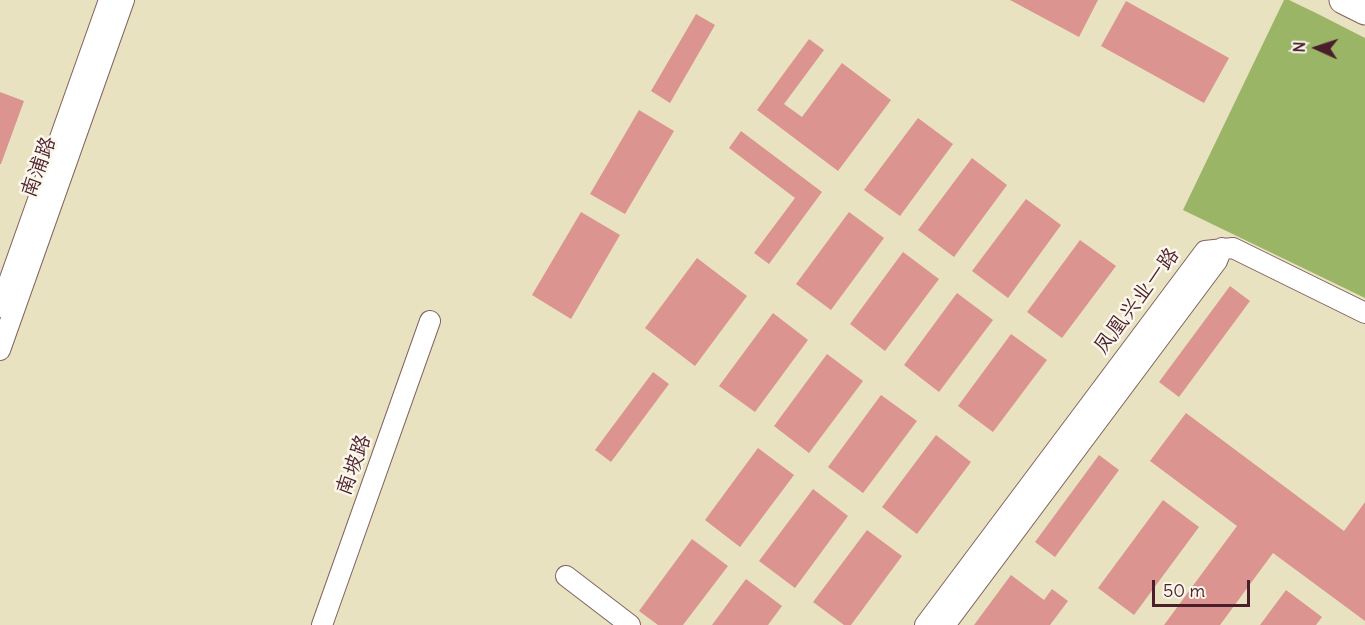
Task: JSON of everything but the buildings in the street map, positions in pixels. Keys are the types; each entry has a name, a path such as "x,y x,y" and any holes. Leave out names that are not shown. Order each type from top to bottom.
{"highway":[{"path":"1343,0 1365,11"}],"street":[{"name":"南浦路","path":"0,307 109,0"},
{"name":"南浦路","path":"0,351 124,0"},
{"path":"1222,248 1233,248 1365,313"},
{"name":"凤凰兴业一路","path":"926,625 1204,251 1222,248"},
{"name":"凤凰兴业一路","path":"945,625 1217,261 1222,248"},
{"name":"南坡路","path":"322,625 430,321"},
{"path":"566,576 630,625"}],"green space":[{"path":"1284,0 1289,0 1365,38 1365,298 1183,210"}]}
